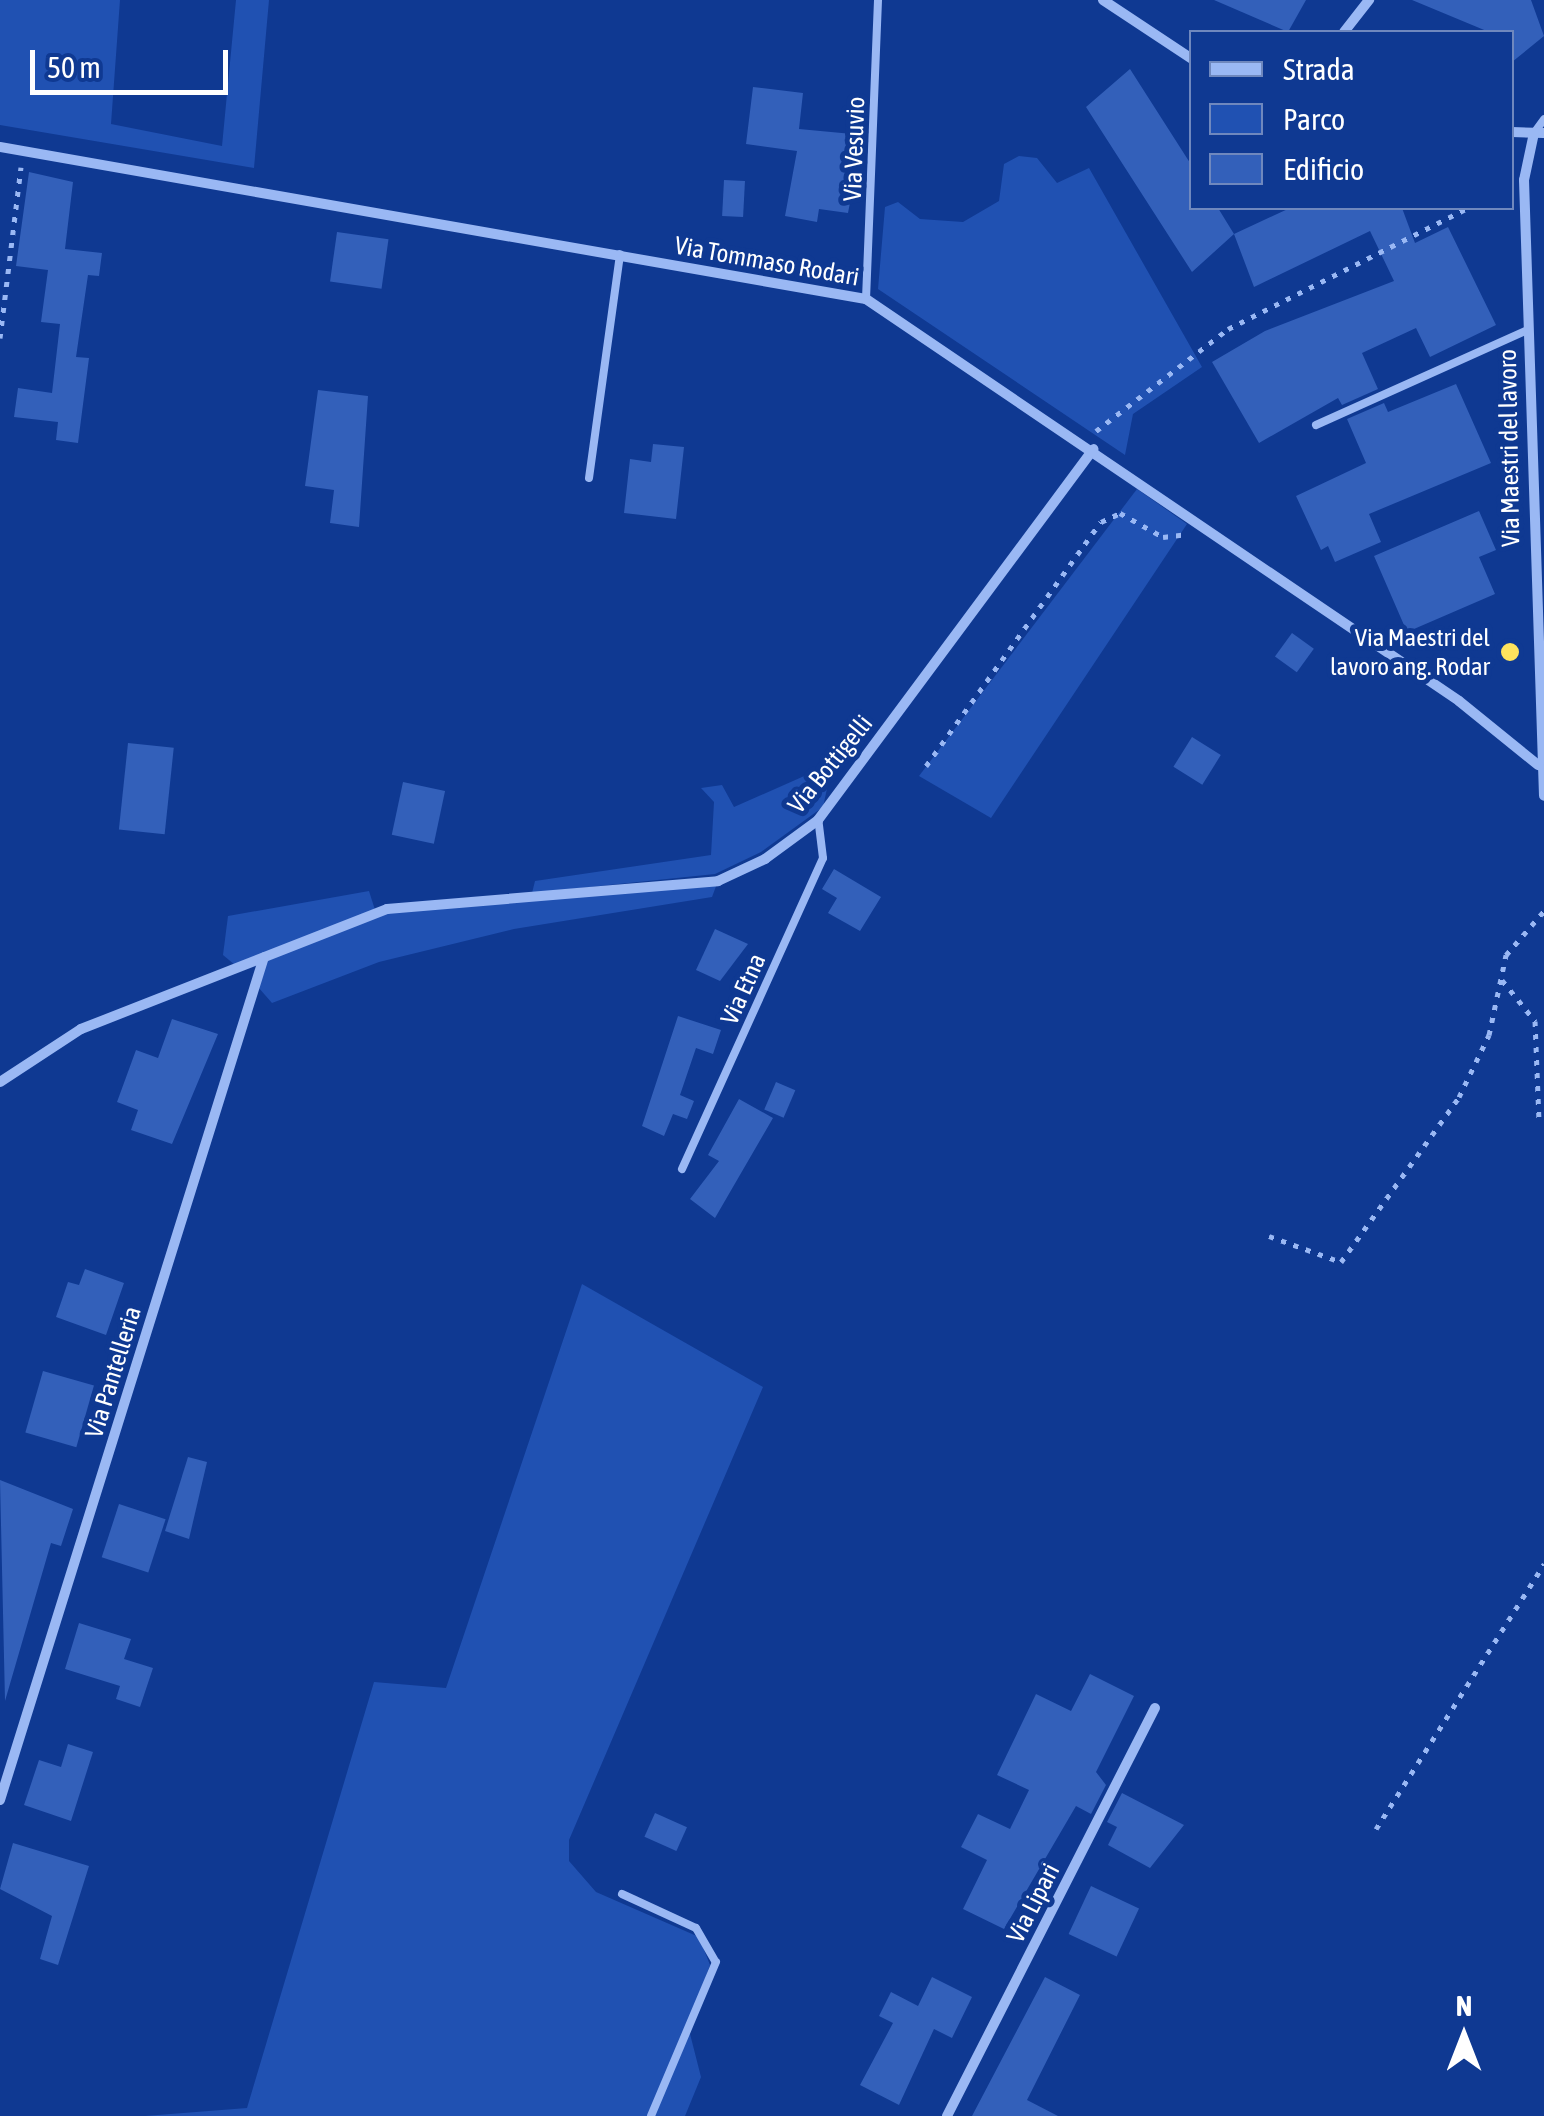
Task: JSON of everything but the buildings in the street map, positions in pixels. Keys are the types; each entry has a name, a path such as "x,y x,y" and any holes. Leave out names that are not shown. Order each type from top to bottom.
{"street":[{"path":"1103,0 1189,57"},
{"path":"1346,30 1370,0"},
{"path":"1514,132 1539,133"},
{"name":"Via Maestri del lavoro","path":"1538,765 1524,154 1539,133"},
{"name":"Via Tommaso Rodari","path":"0,146 866,299 1094,449 1460,701 1538,765"},
{"name":"Via Bottigelli","path":"0,1082 81,1029 387,908 718,881 818,820 1094,449"},
{"path":"1538,765 1544,796"},
{"name":"Via Pantelleria","path":"0,1800 264,956"},
{"name":"Via Lipari","path":"947,2116 1155,1708"}],"lane":[{"name":"Via Vesuvio","path":"866,299 878,0"},
{"path":"1539,133 1544,119"},
{"path":"589,478 620,254"},
{"name":"Via Maestri del lavoro","path":"1316,426 1527,330"},
{"name":"Via Etna","path":"682,1169 822,858 818,820"},
{"path":"622,1894 696,1928 716,1962 651,2116"}],"path":[{"path":"0,338 24,150"},
{"path":"1094,449 1097,428 1215,337 1464,210"},
{"path":"926,766 1101,522 1131,515 1172,539 1197,523"},
{"path":"1269,1236 1341,1262 1458,1097 1489,1035 1511,945 1544,911"},
{"path":"1502,980 1536,1021 1540,1120"},
{"path":"1376,1829 1544,1564"}],"green space":[{"path":"0,0 120,0 111,124 222,146 236,0 269,0 254,168 0,125"},
{"path":"1019,156 1037,158 1057,183 1089,168 1202,367 1133,414 1125,455 878,289 885,207 898,202 920,219 963,222 999,201 1004,164"},
{"path":"1137,489 1187,524 991,818 919,776"},
{"path":"811,773 830,775 823,807 761,852 715,874 532,893 535,881 711,855 714,802 701,788 722,785 734,807"},
{"path":"718,881 712,897 514,929 379,962 272,1003 258,987 266,958 390,912"},
{"path":"369,891 375,910 235,965 223,955 228,916"},
{"path":"582,1284 763,1387 569,1840 569,1861 596,1892 699,1937 710,1965 688,2026 701,2077 685,2116 145,2116 247,2108 374,1682 446,1688"}],"place":[{"name":"Via Maestri del lavoro ang. Rodar","path":"1510,652"}]}
